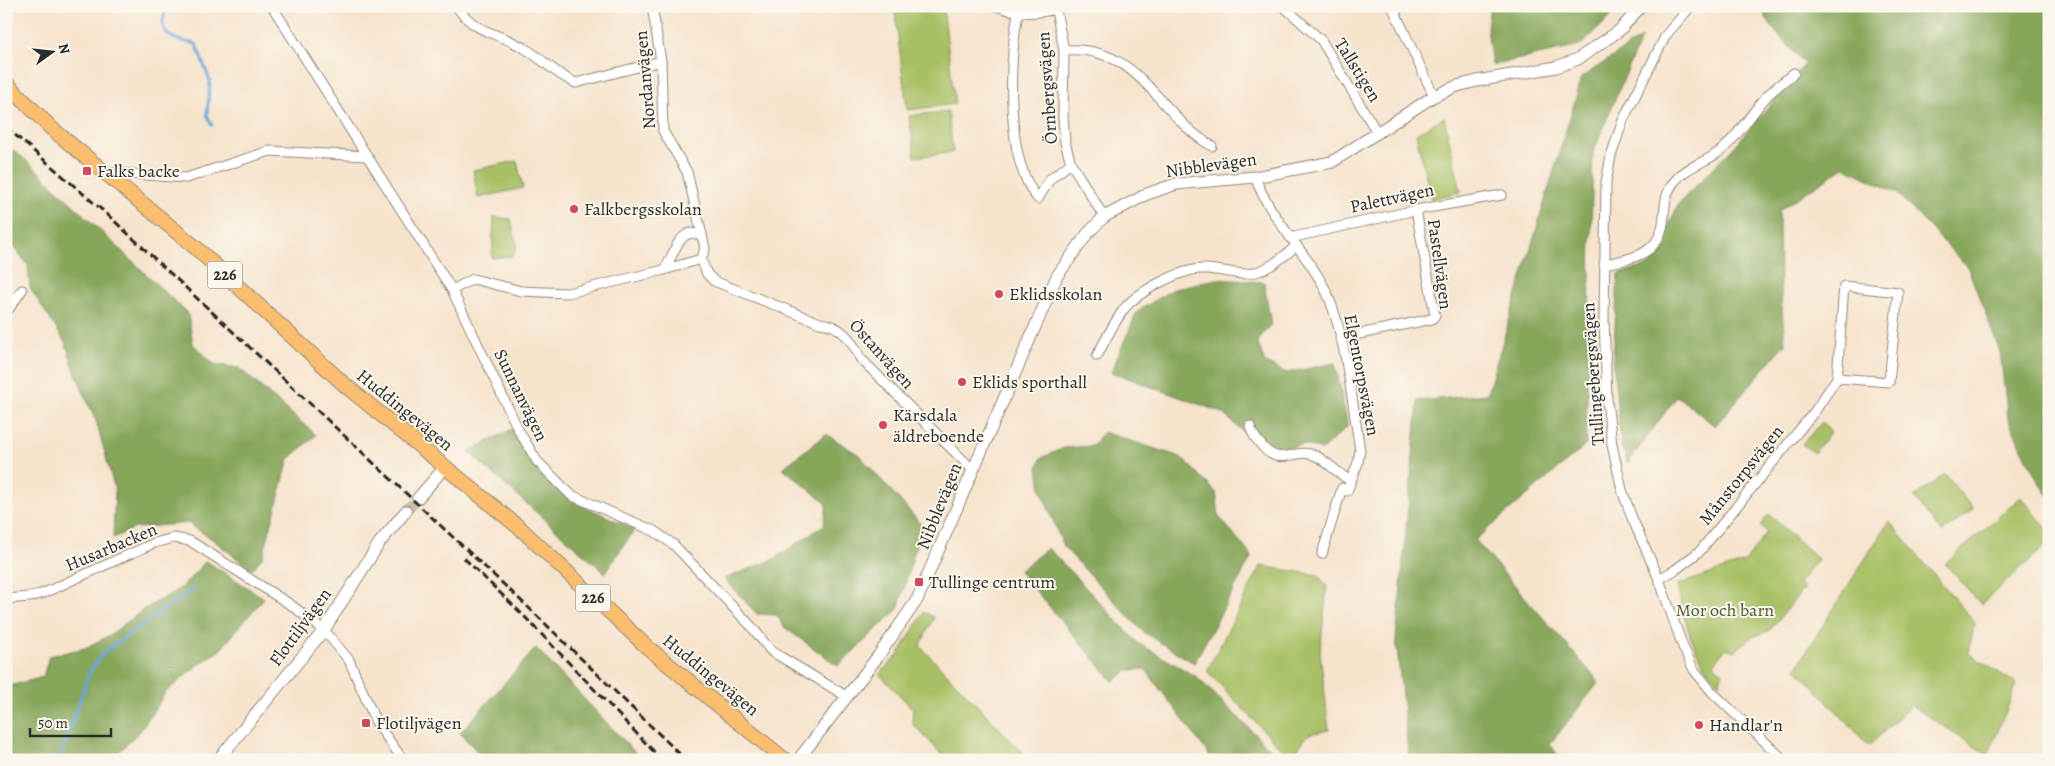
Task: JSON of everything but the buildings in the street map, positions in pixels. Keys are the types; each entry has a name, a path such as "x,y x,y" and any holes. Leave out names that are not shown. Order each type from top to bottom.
{"main road":[{"name":"Huddingevägen","path":"6,83 51,128 195,248 346,386 521,529 647,647 785,760"}],"street":[{"name":"Sunnanvägen","path":"272,6 452,290 519,431 537,461 557,483 572,495 654,531 674,545 751,626 771,651 846,696"},
{"path":"456,6 474,25 485,33 524,48 567,80 576,83 661,61"},
{"name":"Nordanvägen","path":"652,6 661,61 664,131 687,172 702,235"},
{"path":"996,6 1018,13 1034,14 1055,8"},
{"name":"Tallstigen","path":"1283,6 1321,40 1378,134"},
{"path":"1392,6 1434,96"},
{"name":"Nibblevägen","path":"798,760 884,648 917,600 1058,276 1088,233 1104,217 1147,194 1176,184 1255,177 1332,162 1434,96 1477,81 1556,67 1578,59 1620,30 1641,6"},
{"name":"Tullingebergsvägen","path":"1691,6 1666,35 1623,120 1611,156 1606,182 1604,264 1607,400 1612,445 1622,490 1659,579 1683,647 1694,670 1713,693 1784,760"},
{"name":"Örnbergsvägen","path":"1055,8 1064,50 1063,117 1065,142 1071,163 1104,217"},
{"path":"1018,13 1014,49 1013,119 1016,146 1024,179 1038,199 1050,179 1071,163"},
{"path":"1064,50 1090,50 1110,56 1131,70 1152,88 1194,134 1212,146"},
{"path":"1604,264 1635,257 1657,243 1663,229 1665,198 1674,182 1688,168 1714,156 1724,148 1744,127 1768,95 1794,73"},
{"path":"106,172 186,178 270,151 367,156"},
{"name":"Elgentorpsvägen","path":"1255,177 1272,214 1322,284 1333,309 1360,450 1347,490 1342,488 1322,554"},
{"name":"Palettvägen","path":"1290,238 1300,234 1502,194"},
{"name":"Pastellvägen","path":"1340,338 1432,319 1435,315 1416,210"},
{"path":"452,290 473,280 521,291 568,294 664,270 701,259 705,249 702,235 690,233 683,236 679,240 673,258 664,270"},
{"path":"1097,356 1124,309 1132,300 1150,288 1170,278 1198,269 1242,274 1258,272 1296,246"},
{"name":"Östanvägen","path":"701,259 706,274 714,281 820,323 835,326 851,341 860,358 973,470"},
{"name":"Månstorpsvägen","path":"1659,579 1675,570 1700,551 1815,411 1837,378 1844,286 1898,292 1889,382 1837,378"},
{"path":"6,313 22,290"},
{"path":"1250,426 1253,435 1270,456 1278,458 1305,452 1311,454 1351,481"},
{"path":"418,498 445,467"},
{"name":"Flottiljvägen","path":"218,760 324,630 380,542 406,511"},
{"name":"Husarbacken","path":"6,599 30,597 44,593 154,543 181,538 209,551 291,605 324,630 349,660 376,722 403,760"}],"green space":[{"path":"1490,6 1622,6 1580,46 1492,65 1487,27"},
{"path":"1759,6 2049,6 2049,496 2037,479 2008,419 2000,352 1968,268 1897,193 1844,167 1779,210 1780,285 1785,344 1715,426 1677,396 1628,463 1621,446 1613,359 1618,274 1650,265 1679,203 1734,147 1805,64 1774,30"},
{"path":"943,7 955,104 907,110 895,13"},
{"path":"1641,38 1593,152 1586,445 1475,540 1599,682 1550,744 1561,760 1409,760 1396,639 1418,401 1487,394 1582,77"},
{"path":"948,111 953,152 915,157 909,116"},
{"path":"1444,117 1461,192 1431,199 1416,134"},
{"path":"6,145 26,160 188,314 193,344 214,364 239,368 316,435 289,459 263,556 252,570 188,523 135,528 113,538 115,490 97,424 65,342 30,288 28,265 13,246 6,251"},
{"path":"517,161 523,188 478,198 473,170"},
{"path":"494,217 511,219 517,246 512,256 492,258"},
{"path":"1216,279 1264,282 1271,325 1257,341 1265,363 1287,373 1335,363 1348,426 1322,450 1302,444 1286,449 1269,443 1242,431 1223,413 1111,372 1137,312 1171,290"},
{"path":"1822,422 1831,431 1814,453 1802,444"},
{"path":"512,429 540,475 572,501 635,529 605,573 468,452"},
{"path":"1103,432 1181,457 1216,492 1219,517 1252,556 1194,663 1143,632 1063,546 1041,489 1038,468 1041,458 1064,448 1093,446"},
{"path":"826,434 859,455 922,525 898,609 838,666 784,627 777,615 757,614 724,579 772,560 824,525 827,504 783,468"},
{"path":"1945,474 1973,509 1942,533 1914,497"},
{"path":"2021,497 2049,531 2049,543 1981,604 1945,564"},
{"name":"Mor och barn","path":"1769,514 1818,559 1799,583 1804,588 1769,631 1752,637 1735,651 1726,648 1714,664 1723,673 1719,683 1710,673 1696,650 1686,624 1677,585 1745,562 1767,532 1760,526"},
{"path":"1889,521 1975,623 1968,653 2017,684 1988,755 1911,705 1869,746 1796,668"},
{"path":"1048,548 1138,643 1197,677 1281,760 1213,760 1145,669 1129,670 1113,681 1019,571"},
{"path":"206,561 264,598 220,650 166,692 140,731 111,760 6,760 6,687 43,677 49,656 85,648 110,635 144,609 181,588"},
{"path":"1261,566 1318,575 1327,587 1320,652 1329,730 1309,734 1290,758 1207,671"},
{"path":"924,612 934,617 920,646 1026,756 1024,760 947,760 912,723 913,709 879,674 898,655"},
{"path":"536,648 642,760 485,760 460,733"}],"waterway":[{"path":"165,6 163,28 169,36 196,44 210,81 207,115 212,125"},
{"path":"59,760 90,671 104,652 194,588"}],"tunnel":[{"path":"406,511 418,498"}],"railway":[{"path":"6,127 109,216 530,609 686,760"},
{"path":"464,558 524,616 662,760"}],"place":[{"name":"Falks backe","path":"87,171"},
{"name":"Falkbergsskolan","path":"574,209"},
{"name":"Eklidsskolan","path":"999,294"},
{"name":"Eklids sporthall","path":"962,382"},
{"name":"Kärsdala äldreboende","path":"883,425"},
{"name":"Tullinge centrum","path":"919,582"},
{"name":"Flotiljvägen","path":"366,723"},
{"name":"Handlar'n","path":"1699,725"}]}
